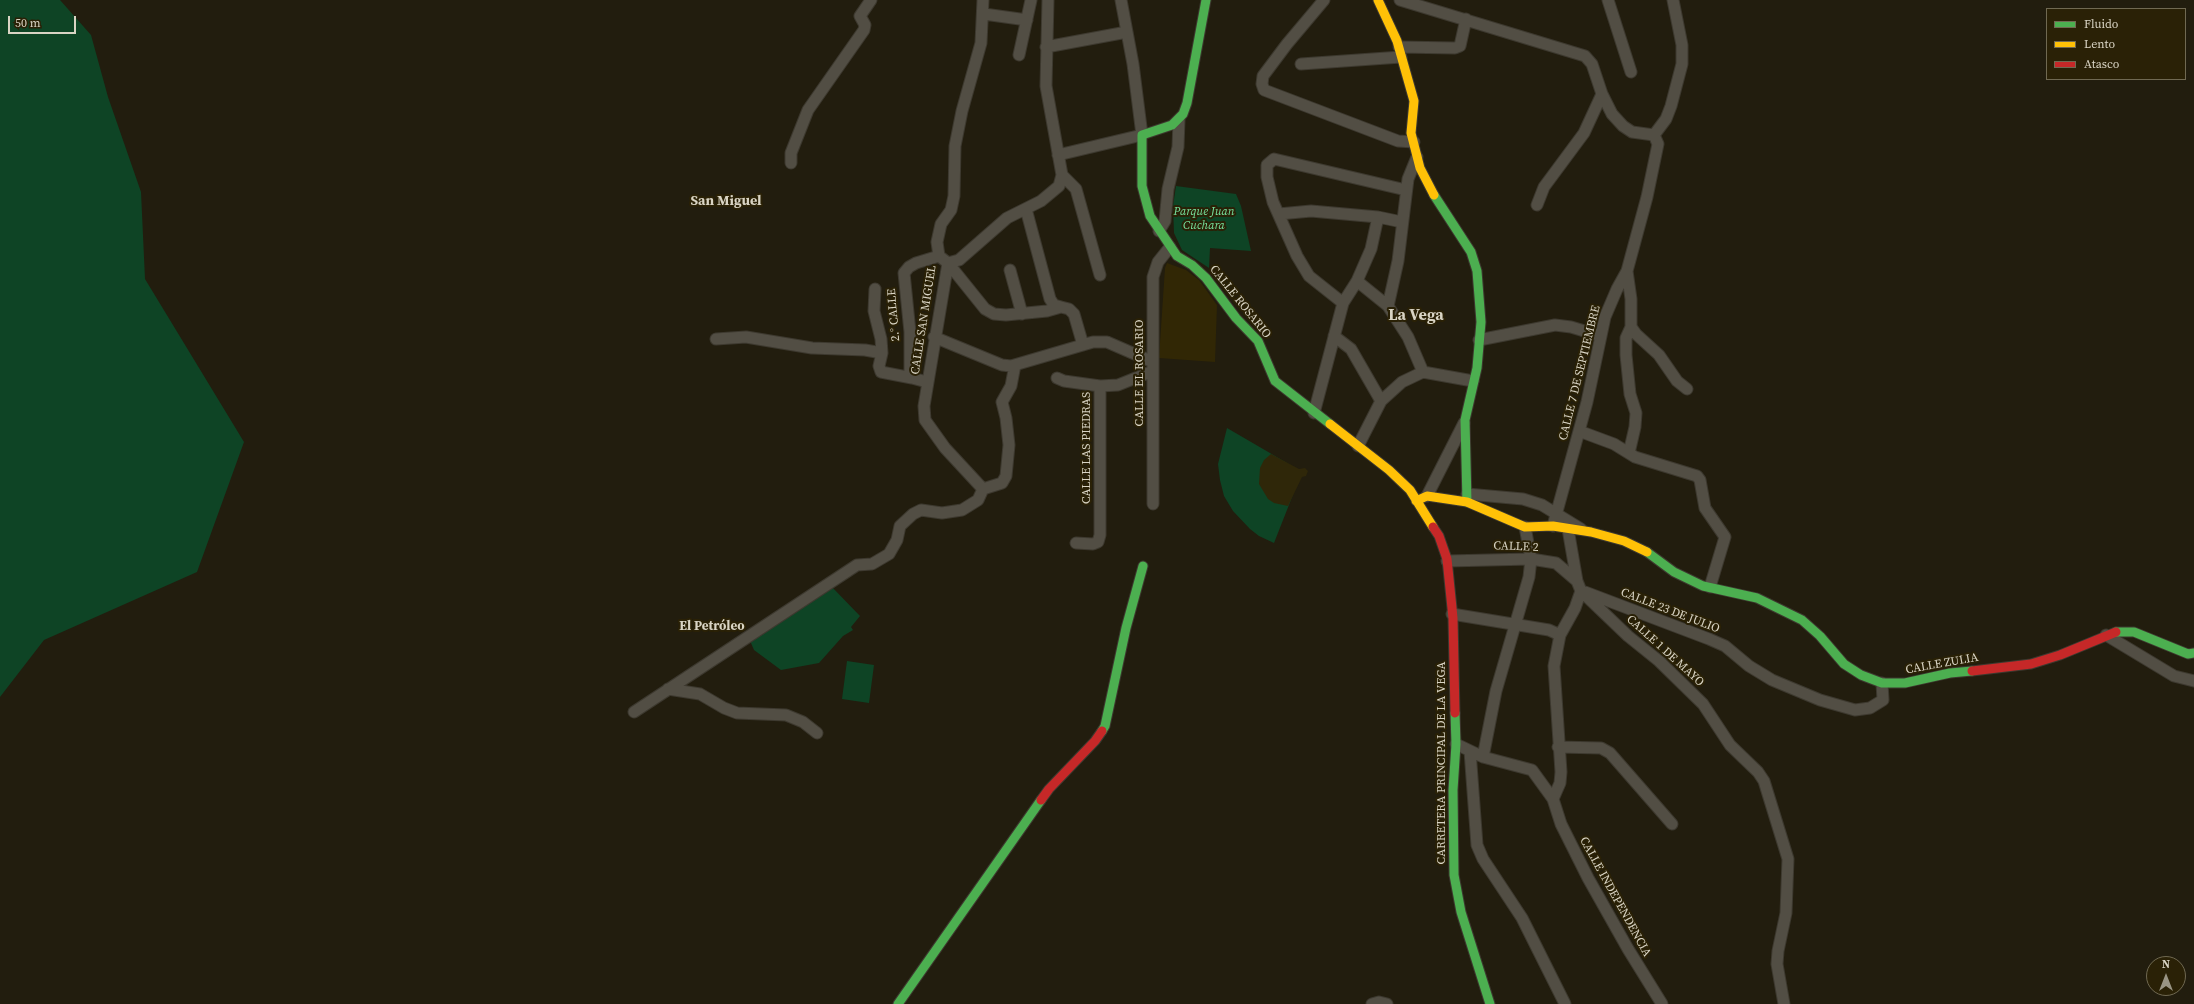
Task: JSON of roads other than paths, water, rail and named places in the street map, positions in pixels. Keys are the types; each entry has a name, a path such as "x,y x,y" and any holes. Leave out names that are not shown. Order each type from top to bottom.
{"street":[{"path":"791,163 791,153 808,110 864,30 865,25 860,16 871,0"},
{"name":"CALLE SAN MIGUEL","path":"983,0 984,14 981,43 954,146 954,196 950,210 941,224 937,242 944,259 924,406 926,420 945,448 983,489"},
{"path":"1019,55 1031,0"},
{"path":"944,259 958,260 1007,218 1041,201 1059,186 1062,175 1046,86 1048,0"},
{"name":"CALLE ROSARIO","path":"1121,0 1142,135 1142,186 1150,216 1177,256 1206,278 1231,312 1258,341 1275,382 1389,470 1410,490 1416,501"},
{"path":"1159,231 1165,222 1168,189 1178,148 1179,120 1187,103 1206,0"},
{"path":"1324,0 1287,44 1263,76 1262,84 1264,90 1398,141 1414,142"},
{"path":"1378,0 1400,52 1414,101 1411,133 1428,186 1471,252 1477,277 1481,322 1477,368 1465,420 1467,498"},
{"path":"1400,0 1585,56 1592,64 1602,94 1612,114 1623,126 1632,132 1654,135 1666,119 1682,64 1682,45 1673,0"},
{"path":"1608,0 1631,72"},
{"path":"984,14 1027,20"},
{"path":"1301,64 1400,52 1455,48 1460,46 1466,19"},
{"path":"1046,47 1127,32"},
{"path":"1537,205 1544,187 1584,133 1602,94"},
{"path":"1058,155 1142,135 1172,125 1179,120"},
{"name":"CALLE 7 DE SEPTIEMBRE","path":"1553,526 1579,431 1605,318 1617,289 1627,271 1647,198 1658,144 1654,135"},
{"path":"1388,306 1398,262 1408,179 1418,157"},
{"path":"1343,303 1309,276 1296,253 1273,202 1267,177 1267,165 1274,159 1406,190"},
{"path":"1062,175 1076,188 1100,275"},
{"path":"1026,209 1050,299 1054,305 1069,309 1074,314 1083,345"},
{"path":"1278,214 1311,211 1378,217 1402,222"},
{"path":"1314,413 1343,303 1356,281 1371,249 1378,217"},
{"name":"CALLE EL ROSARIO","path":"1153,504 1153,277 1158,262 1170,247"},
{"path":"944,259 985,309 994,314 1022,314 1047,311 1061,307"},
{"name":"2.° CALLE","path":"912,378 904,273 909,267 916,263 944,259"},
{"path":"1010,270 1022,314"},
{"path":"1627,271 1631,299 1631,327 1626,338 1626,355 1630,394 1636,413 1635,427 1629,453"},
{"path":"1356,281 1388,306 1408,337 1423,372"},
{"path":"875,289 874,311 879,328 882,353 879,366 881,372 927,382"},
{"path":"1479,340 1555,325 1571,327 1601,336"},
{"path":"1631,327 1636,334 1659,355 1677,381 1687,389"},
{"path":"1334,336 1351,349 1381,401"},
{"path":"716,339 746,337 812,348 858,349 882,353"},
{"path":"934,337 1002,364 1015,365 1093,342 1107,342 1153,366"},
{"path":"634,712 857,565 872,564 889,554 897,540 900,526 914,514 922,510 947,513 962,510 978,500 983,489 1002,483 1006,476 1009,445 1006,418 1002,402 1011,386 1015,365"},
{"name":"CALLE LAS PIEDRAS","path":"1076,542 1093,544 1098,542 1100,535 1100,386 1118,385 1153,366"},
{"path":"1358,446 1381,401 1402,382 1423,372 1473,381"},
{"path":"1057,378 1064,381 1100,386"},
{"path":"1427,496 1465,420"},
{"path":"1579,431 1614,444 1635,457 1696,476 1700,480 1705,508 1725,537 1710,587"},
{"path":"1416,501 1427,496 1523,499 1556,513 1584,531"},
{"name":"CALLE ZULIA","path":"1467,498 1525,527 1553,526 1584,531 1630,544 1648,552 1674,572 1703,586 1757,598 1802,620 1820,636 1844,664 1861,675 1882,683 1905,684 1950,673 2032,664 2060,655 2114,632 2134,632 2188,654 2194,654"},
{"name":"CARRETERA PRINCIPAL DE LA VEGA","path":"1416,501 1438,536 1447,561 1452,614 1456,744 1453,790 1454,875 1461,912 1490,1004"},
{"path":"1483,757 1496,691 1529,577 1532,558 1525,527"},
{"path":"1553,799 1560,783 1561,772 1558,746 1554,666 1560,635 1575,608 1579,586 1568,529"},
{"name":"CALLE 2","path":"1447,561 1532,558 1556,563 1579,586"},
{"path":"898,1004 1049,789 1091,745 1105,726 1126,628 1143,566"},
{"name":"CALLE 23 DE JULIO","path":"1579,586 1725,646 1772,680 1820,700 1855,710 1870,708 1883,700 1882,683"},
{"name":"CALLE 1 DE MAYO","path":"1579,586 1628,636 1659,661 1703,704 1730,745 1758,772 1764,781 1788,859 1786,913 1777,964 1784,1004"},
{"path":"1452,614 1549,630 1560,635"},
{"path":"2106,635 2174,676 2194,681"},
{"path":"668,689 700,694 724,708 737,712 786,715 803,722 817,733"},
{"name":"CALLE INDEPENDENCIA","path":"1456,744 1483,757 1532,770 1553,799 1561,824 1588,878 1628,949 1662,1004"},
{"path":"1558,746 1602,748 1610,753 1672,824"},
{"path":"1470,751 1477,845 1482,859 1522,918 1566,1004"},
{"path":"1372,1004 1379,1002 1387,1004"}],"district":[{"name":"San Miguel","path":"726,201"},
{"name":"La Vega","path":"1416,316"},
{"name":"El Petróleo","path":"712,627"}],"park label":[{"name":"Parque Juan Cuchara","path":"1204,219"}]}
